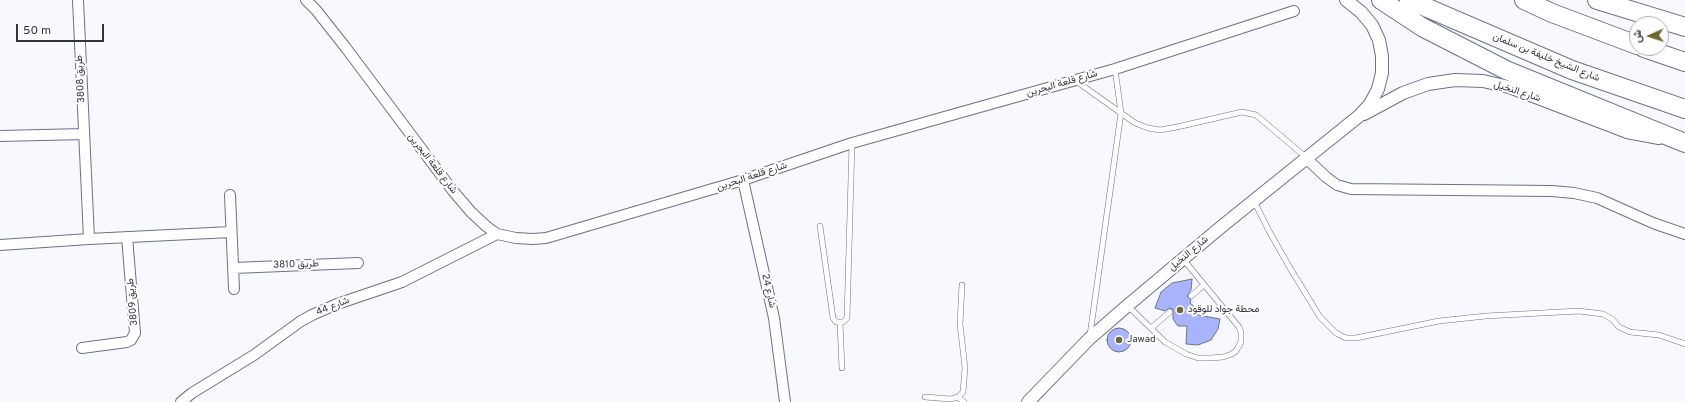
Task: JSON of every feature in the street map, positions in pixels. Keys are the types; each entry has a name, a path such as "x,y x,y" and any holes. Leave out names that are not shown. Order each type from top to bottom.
{"highway":[{"path":"1381,0 1422,27 1506,70 1681,141"},
{"name":"شارع الشيخ خليفة بن سلمان","path":"1409,0 1572,70 1685,109"},
{"path":"1524,0 1552,13 1629,42"},
{"path":"1597,0 1685,27"},
{"path":"1667,56 1685,62"}],"street":[{"name":"طريق 3808","path":"78,0 89,239"},
{"name":"شارع قلعة البحرين","path":"306,0 316,10 346,48 453,191 486,226 497,234 522,238 546,238 743,180 852,143 1115,69 1294,11"},
{"name":"شارع النخيل","path":"1028,402 1089,339 1254,200 1359,116 1370,104 1378,89 1382,73 1382,56 1379,40 1372,25 1362,12 1346,0"},
{"name":"شارع النخيل","path":"1359,116 1402,93 1428,84 1455,80 1483,81 1509,87 1627,132 1654,138 1681,141"},
{"path":"0,136 84,134"},
{"path":"1307,159 1337,185 1350,189 1552,191 1574,193 1606,202 1653,223 1685,234"},
{"name":"شارع 24","path":"743,180 774,318 785,402"},
{"path":"230,195 234,289"},
{"path":"0,245 231,232"},
{"name":"شارع 44","path":"181,402 254,355 312,315 337,304 402,282 497,234"},
{"name":"طريق 3809","path":"82,348 127,342 131,340 135,333 127,237"},
{"name":"طريق 3810","path":"233,268 358,263"}],"lane":[{"path":"1089,339 1121,113 1115,69"},
{"path":"1075,80 1135,123 1148,128 1160,130 1242,112 1256,115 1307,159"},
{"path":"840,323 847,318 852,143"},
{"path":"1254,200 1269,231 1320,317 1336,333 1346,338 1356,338 1408,326 1470,317 1579,311 1603,314 1612,319 1619,327 1630,332 1659,335 1685,344"},
{"path":"820,226 833,318 836,322 840,323"},
{"path":"1127,306 1165,342 1186,354 1198,358 1223,358 1236,351 1241,342 1241,332 1183,259"},
{"path":"926,397 948,400 958,397 963,392 965,378 960,324 962,285"},
{"path":"1191,296 1204,285"},
{"path":"1150,328 1170,312"},
{"path":"840,323 842,368"},
{"path":"958,397 964,402"}],"building":[{"name":"محطة جواد للوقود","path":"1192,279 1191,290 1187,296 1191,300 1190,303 1196,308 1198,315 1220,319 1218,329 1211,340 1198,345 1186,344 1187,326 1178,326 1173,319 1173,309 1169,308 1165,311 1155,308 1161,292 1172,283"},
{"name":"Jawad","path":"1119,328 1124,329 1130,335 1130,345 1124,351 1119,352 1114,351 1108,345 1107,340 1108,335 1114,329"}],"place":[{"name":"محطة جواد للوقود","path":"1180,310"},
{"name":"Jawad","path":"1119,340"}]}
